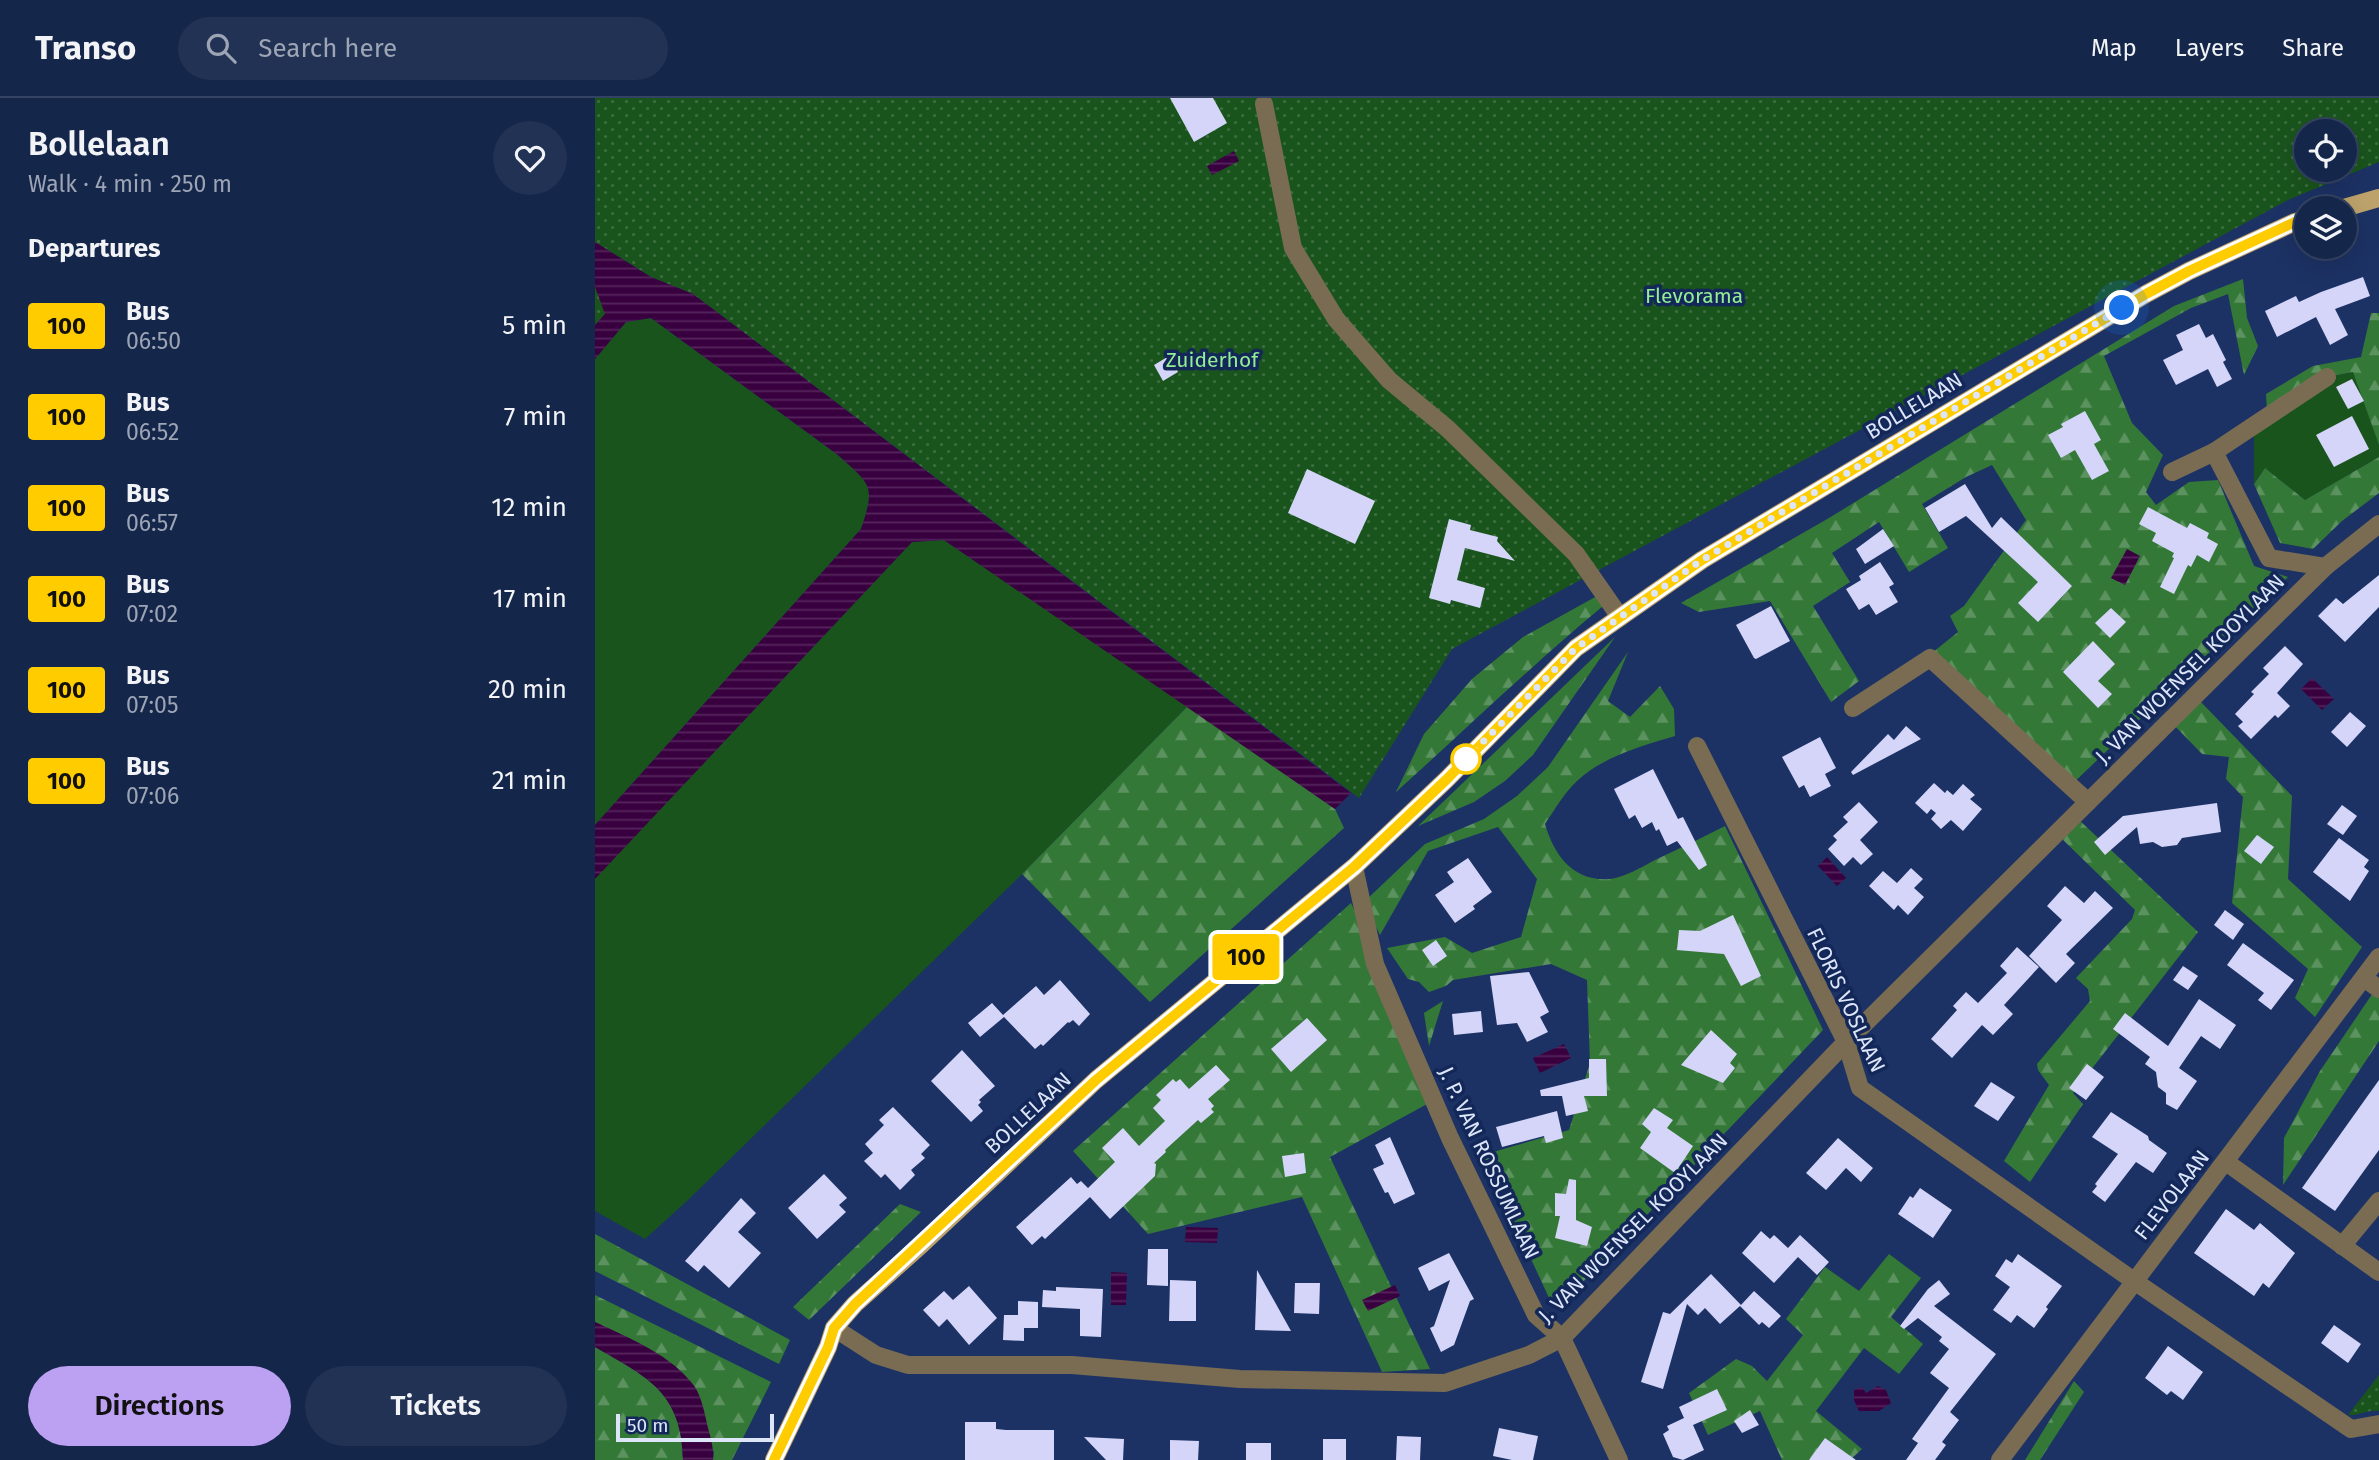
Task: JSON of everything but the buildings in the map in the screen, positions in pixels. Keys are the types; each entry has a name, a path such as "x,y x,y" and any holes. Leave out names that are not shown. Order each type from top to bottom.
{"main road":[{"path":"2357,204 2379,198"},
{"name":"BOLLELAAN","path":"774,1460 828,1347 834,1328 855,1304 1096,1080 1354,867 1447,779 1576,648 1702,560 2146,294 2294,222"}],"street":[{"path":"1264,104 1293,248 1336,319 1389,380 1448,429 1576,554 1620,617"},
{"path":"2172,472 2214,452 2327,377"},
{"name":"J. VAN WOENSEL KOOYLAAN","path":"2214,452 2269,558 2325,567"},
{"name":"J. VAN WOENSEL KOOYLAAN","path":"834,1328 876,1354 908,1365 1072,1365 1240,1379 1445,1383 1529,1354 1562,1338 1846,1042 2325,567 2379,524"},
{"path":"1853,708 1930,658 2088,802"},
{"name":"FLORIS VOSLAAN","path":"1696,746 1846,1042 1860,1088 2134,1281 2351,1429 2379,1424"},
{"name":"J. P. VAN ROSSUMLAAN","path":"1354,867 1375,964 1445,1126 1536,1315 1562,1338 1619,1460"},
{"name":"FLEVOLAAN","path":"2000,1460 2379,957"},
{"path":"2364,978 2379,989"},
{"path":"2226,1162 2379,1272"},
{"path":"2342,1246 2379,1202"}],"green space":[{"name":"Zuiderhof","path":"595,98 2379,98 2379,162 2357,171 2357,119 2294,119 2294,182 2331,182 2294,196 1452,649 1359,798 693,294 651,277 595,242"},
{"path":"2243,279 2247,318 2258,346 2244,375 2228,294 2191,308 2104,356 2132,423 2163,455 2146,492 2156,505 2189,482 2218,480 2254,566 2288,577 2066,790 1927,657 1958,632 1950,616 1964,606 2026,520 1992,465 1966,477 1922,504 1948,548 1909,572 1879,522 1832,553 1850,582 1813,606 1859,681 1831,702 1770,601 1699,612 1681,603 1829,518 2174,306"},
{"path":"595,282 618,300 595,325"},
{"path":"2371,313 2379,313 2379,445 2353,372 2327,377 2267,411 2266,394 2313,366 2361,357"},
{"path":"651,318 838,455 864,480 869,494 861,529 595,825 595,359 626,322"},
{"path":"2354,372 2379,445 2379,457 2305,500 2265,468 2254,483 2254,433 2327,377"},
{"path":"2379,457 2379,493 2342,521 2313,549 2280,543 2254,484 2265,468 2305,500"},
{"path":"944,540 1188,706 1014,882 645,1239 595,1211 595,878 912,542"},
{"path":"1597,596 1603,606 1524,674 1396,792 1424,734 1472,679 1523,637"},
{"path":"1615,637 1533,755 1505,781 1474,802 1418,826"},
{"path":"1628,652 1608,701 1630,717 1660,686 1674,709 1675,736 1611,758 1577,781 1545,824 1554,846 1567,864 1576,871 1597,879 1610,879 1633,871 1725,826 1823,1030 1560,1306 1550,1300 1483,1155 1569,1130 1590,1063 1587,980 1551,964 1453,980 1446,986 1429,992 1419,982 1408,979 1387,948 1445,937 1472,953 1521,937 1537,879 1498,827 1428,851 1380,935 1364,902 1425,844 1484,819 1517,796 1548,767"},
{"path":"2198,699 2292,796 2288,879 2362,947 2315,1017 2295,998 2308,969 2232,903 2243,797 2226,779 2229,757 2202,754 2173,724"},
{"path":"1188,706 1335,809 1344,828 1150,1002 1022,874"},
{"path":"2077,818 2198,932 2073,1093 2083,1104 2030,1182 2004,1161 2049,1085 2038,1070 2037,1064 2090,1001 2088,989 2076,978 2132,919 2135,910 2059,836"},
{"path":"1351,903 1440,1097 1330,1157 1430,1369 1382,1372 1302,1197 1148,1234 1073,1151"},
{"path":"2379,984 2379,1041 2283,1185 2284,1138 2320,1071"},
{"path":"1443,1001 1429,1046 1424,1013"},
{"path":"900,1204 921,1212 809,1320 793,1307"},
{"path":"595,1234 790,1340 779,1364 595,1271"},
{"path":"1889,1254 1921,1278 1891,1317 1923,1344 1899,1374 1864,1348 1816,1411 1862,1449 1850,1460 1782,1460 1760,1411 1708,1435 1689,1393 1736,1359 1752,1366 1767,1381 1803,1335 1786,1319 1825,1267 1859,1291"},
{"path":"595,1295 771,1382 732,1460 713,1460 714,1452 639,1343 595,1322"},
{"path":"595,1347 631,1368 658,1389 676,1418 683,1460 595,1460"},
{"path":"2379,1375 2379,1411 2348,1415"},
{"path":"2074,1381 2084,1392 2040,1460 2025,1460"}],"shaded area":[{"path":"1234,151 1239,161 1212,175 1207,166"},
{"path":"595,242 651,277 693,294 1351,793 1335,809 944,540 912,542 595,879 595,825 861,529 869,494 864,480 838,455 651,318 626,322 595,359 595,325 605,314 595,287"},
{"path":"2127,549 2140,556 2125,585 2111,578"},
{"path":"2312,678 2334,699 2322,710 2301,689"},
{"path":"1827,857 1846,878 1837,886 1818,866"},
{"path":"1564,1044 1571,1058 1540,1073 1533,1058"},
{"path":"1186,1227 1218,1228 1217,1243 1185,1242"},
{"path":"1111,1272 1127,1273 1126,1305 1111,1305"},
{"path":"1395,1285 1400,1296 1368,1311 1362,1300"},
{"path":"595,1322 649,1348 674,1366 695,1387 712,1444 713,1460 683,1460 681,1437 668,1402 645,1378 595,1347"},
{"path":"1878,1386 1886,1390 1891,1403 1879,1411 1859,1411 1854,1400 1854,1390 1862,1387 1866,1393"}],"bus line":[{"name":"100","path":"774,1460 828,1347 834,1328 855,1304 1096,1080 1354,867 1447,779 1576,648 1702,560 2146,294 2294,222"}],"route":[{"path":"1466,759 1576,648 1702,560 2122,308"}],"park label":[{"name":"Flevorama","path":"1694,296"}]}
